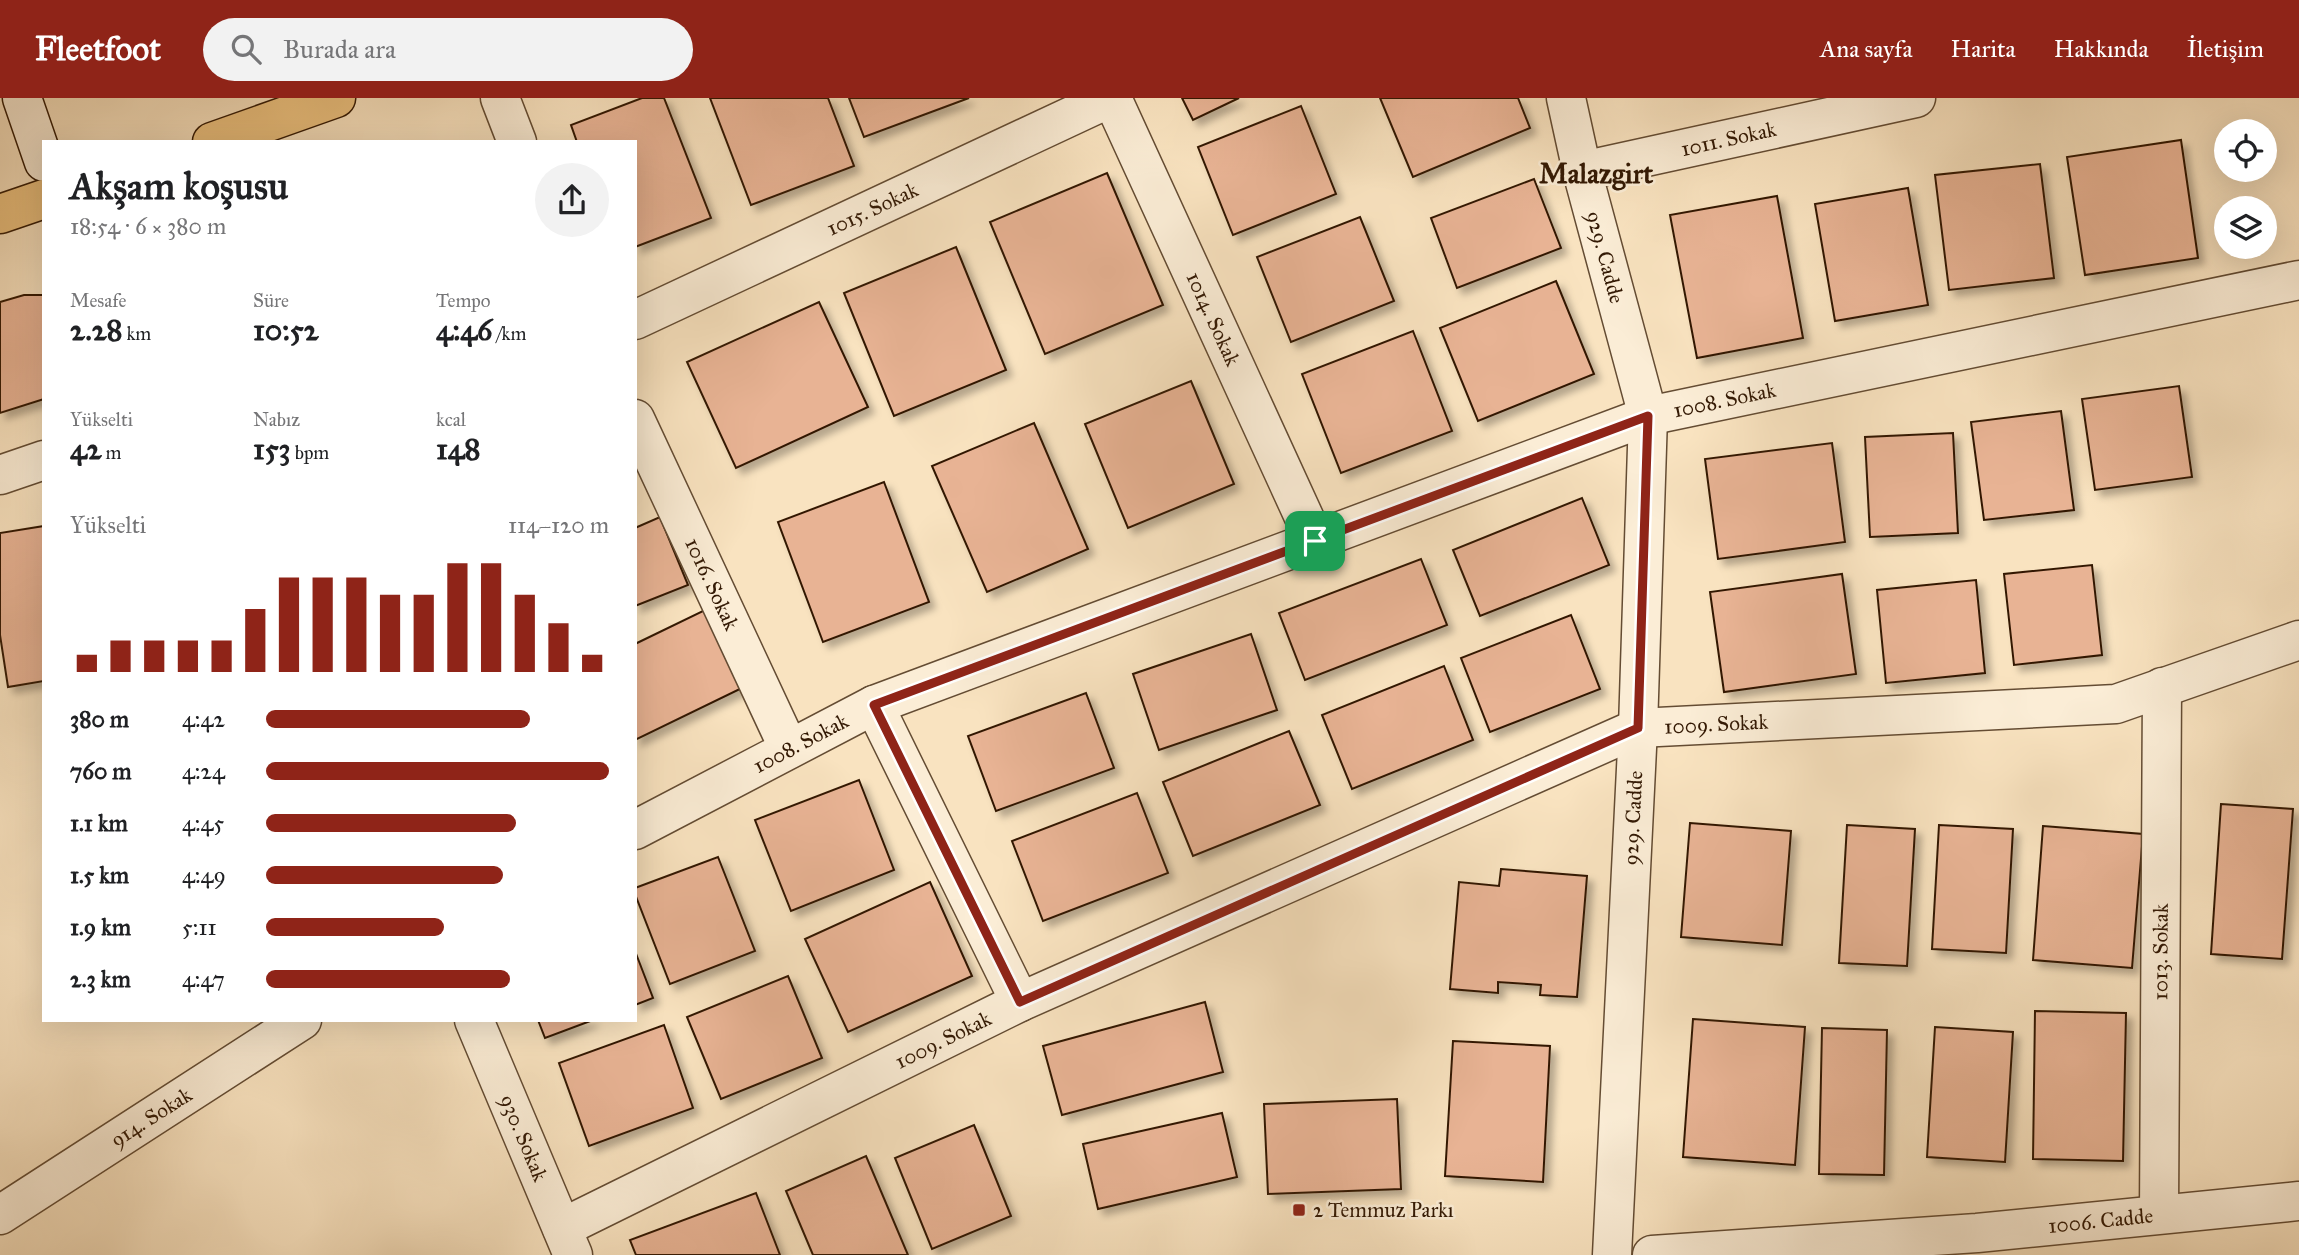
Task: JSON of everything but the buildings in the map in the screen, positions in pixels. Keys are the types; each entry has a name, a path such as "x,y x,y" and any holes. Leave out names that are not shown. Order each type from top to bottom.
{"main road":[{"path":"218,140 336,98"},
{"path":"0,214 42,200"}],"street":[{"path":"22,98 42,156"},
{"path":"500,98 516,140"},
{"name":"1015. Sokak","path":"637,319 1111,98"},
{"name":"1014. Sokak","path":"1111,98 1315,541"},
{"name":"929. Cadde","path":"1566,98 1582,172 1648,416 1638,728 1612,1255"},
{"name":"1011. Sokak","path":"1582,172 1916,98"},
{"name":"1008. Sokak","path":"637,829 874,705 1648,416 2299,280"},
{"name":"1016. Sokak","path":"637,423 789,749"},
{"path":"0,475 42,461"},
{"name":"1009. Sokak","path":"567,1241 1020,1002 1638,728 2116,704 2299,640"},
{"name":"1013. Sokak","path":"2159,1214 2162,687"},
{"path":"874,705 1020,1002"},
{"name":"914. Sokak","path":"0,1215 299,1022"},
{"name":"930. Sokak","path":"475,1022 567,1241"},
{"name":"1006. Cadde","path":"1652,1255 1977,1244 2159,1214 2299,1201"}],"place":[{"name":"2 Temmuz Parkı","path":"1299,1210"}],"district":[{"name":"Malazgirt","path":"1596,173"}],"route":[{"path":"1648,416 1638,728 1020,1002 874,705 1315,541 1648,416"}]}
